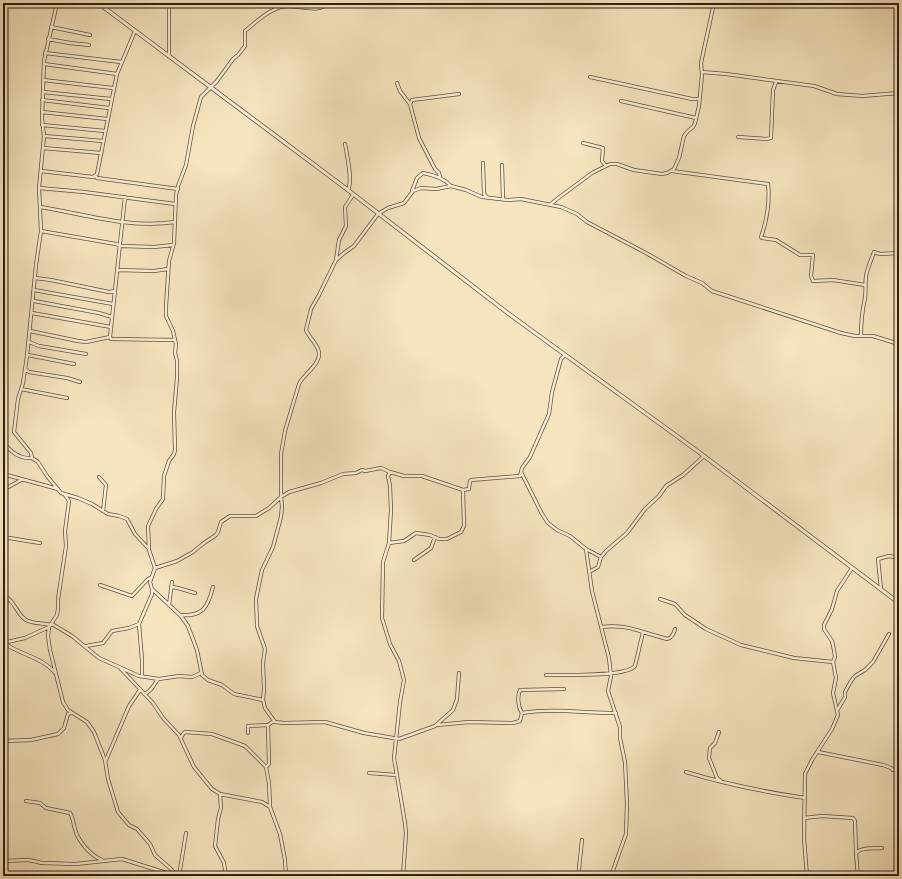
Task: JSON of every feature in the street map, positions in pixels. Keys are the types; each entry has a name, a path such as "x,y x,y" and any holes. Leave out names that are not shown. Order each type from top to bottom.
{"street":[{"path":"57,3 45,54 42,100 42,125 44,136 39,188 41,231 28,355 18,399 14,432 31,453 32,458 38,462 46,476 68,497 69,501 65,530 66,546 58,599 58,613 51,625 49,643 63,702 71,713 90,725 105,760 108,780 118,812 123,819 137,830 150,844 155,855 178,876"},
{"path":"98,3 564,355 704,456 899,603"},
{"path":"169,3 169,57"},
{"path":"142,676 139,624 152,594 150,581 155,568 149,550 148,526 156,509 163,499 164,476 175,450 174,412 177,367 175,340 166,315 168,269 174,242 175,204 178,188 186,165 193,126 203,95 211,88 232,59 238,55 245,46 245,31 267,14 284,7 320,8 329,3"},
{"path":"672,171 678,158 684,136 693,127 696,118 702,72 702,59 714,3"},
{"path":"51,27 90,35"},
{"path":"95,176 116,74 135,31"},
{"path":"48,39 89,45"},
{"path":"45,54 121,62"},
{"path":"44,64 116,74"},
{"path":"702,72 814,86 836,94 862,96 899,93"},
{"path":"590,77 692,99 699,99"},
{"path":"43,80 113,88"},
{"path":"738,137 771,138 773,90 776,82"},
{"path":"397,83 400,91 410,104 419,138 440,177"},
{"path":"43,92 111,99"},
{"path":"410,104 410,101 412,100 459,94"},
{"path":"42,100 109,108"},
{"path":"621,101 696,118"},
{"path":"42,112 107,119"},
{"path":"42,125 105,130"},
{"path":"44,136 103,141"},
{"path":"583,143 603,148 602,161 606,166"},
{"path":"346,144 350,188 348,191"},
{"path":"43,148 100,153"},
{"path":"483,163 484,194 487,198"},
{"path":"551,204 592,173 606,166 616,164 634,170 662,174 672,171 768,184 765,225 761,237 776,240 800,255 813,255 811,276 813,281 833,280 865,285"},
{"path":"502,165 503,200"},
{"path":"41,172 95,176 97,178 178,188"},
{"path":"336,260 354,246 378,214 404,203 417,178 422,174 440,177 451,186"},
{"path":"411,192 421,188 436,189 451,186 487,198 503,200 521,199 561,207 577,214 588,222 661,261 675,271 702,283 712,291 835,331 861,336 874,336 899,344"},
{"path":"39,188 84,192 175,204"},
{"path":"353,195 345,207 346,226 339,240 336,260 311,309 306,327 307,333 318,349 318,355 312,369 301,381 285,431 281,454 281,517 273,547 262,570 256,600 257,626 265,649 263,663 263,700 265,708 274,721 284,723 325,722 396,740 435,726 469,722 513,723 520,721 522,713 519,706 520,690 564,689"},
{"path":"110,337 121,246 125,197"},
{"path":"40,207 123,222 162,224 175,222"},
{"path":"41,231 121,246 154,247 173,245"},
{"path":"861,336 861,317 866,274 874,253 899,254"},
{"path":"117,270 154,271 168,269"},
{"path":"35,278 115,292"},
{"path":"34,290 113,304"},
{"path":"34,301 99,313 112,317"},
{"path":"32,313 111,328"},
{"path":"30,332 78,342 86,342 110,337 111,339 175,340"},
{"path":"29,342 39,346 86,354"},
{"path":"28,355 74,364"},
{"path":"155,568 177,561 193,552 217,534 221,522 228,517 233,515 243,517 256,516 289,492 321,483 346,473 381,468 406,476 421,476 463,490 468,488 471,480 520,476 522,468 530,457 549,414 552,392 561,359 564,355"},
{"path":"25,369 29,372 67,378 80,382"},
{"path":"21,389 67,398"},
{"path":"3,442 18,456 26,459 32,458"},
{"path":"589,572 599,566 606,551 627,534 645,509 668,484 683,475 704,456"},
{"path":"390,472 388,476 391,510 389,543 382,562 382,622 390,644 399,661 404,680 394,758 405,823 402,876"},
{"path":"522,472 546,520 557,530 570,536 586,549 602,557"},
{"path":"21,480 4,490 3,474 58,489"},
{"path":"99,477 106,486 102,512"},
{"path":"389,543 404,541 415,533 447,539 456,536 464,526 463,490"},
{"path":"64,494 92,504 102,512 127,519 135,534 149,550"},
{"path":"3,570 5,541 3,537 40,543"},
{"path":"414,560 431,548 435,537"},
{"path":"586,549 592,591 609,658 611,674 608,689 620,727 620,738 625,758 625,839 614,863 611,876"},
{"path":"881,589 878,558 889,556 899,558"},
{"path":"807,876 804,818 805,774 812,760 832,730 838,715 833,693 836,678 833,662 835,657 832,641 824,629 824,625 825,620 832,609 837,591 853,567"},
{"path":"100,585 132,596 148,579 152,577"},
{"path":"169,605 172,582"},
{"path":"172,587 195,594"},
{"path":"180,614 191,616 204,609 207,605 213,587"},
{"path":"152,589 180,614 188,626 193,637 201,673 208,680 222,685 234,694 263,700"},
{"path":"3,595 13,603 24,619 51,625 65,631 99,658 120,668 142,676 158,679 179,676 192,677 201,673"},
{"path":"660,599 675,604 685,615 706,629 742,645 789,657 833,662"},
{"path":"85,646 103,643 112,631 129,628 139,624"},
{"path":"4,643 26,638 51,625"},
{"path":"601,628 624,626 667,639 673,635 676,629"},
{"path":"546,675 611,674 634,668 643,632"},
{"path":"837,710 845,697 845,692 851,681 873,662 889,634"},
{"path":"4,643 15,650 45,663 57,676"},
{"path":"120,668 153,703 163,718 175,731 181,739 190,761 212,789 220,794 260,801 270,807"},
{"path":"435,726 453,710 457,699 459,673"},
{"path":"143,694 147,693 152,688 158,679"},
{"path":"105,760 129,706 140,690"},
{"path":"522,713 566,710 616,713"},
{"path":"3,741 31,740 58,734 64,728 68,714 71,713"},
{"path":"248,733 248,726 268,725 274,721"},
{"path":"266,767 269,764 268,725"},
{"path":"181,739 182,734 185,732 212,734 244,745 266,767 269,783 270,807 280,834 285,860 286,876"},
{"path":"719,732 715,742 710,748 709,760 717,778 726,784"},
{"path":"818,752 883,765 893,770"},
{"path":"686,772 726,784 773,794 805,798"},
{"path":"369,773 396,775"},
{"path":"220,794 221,808 218,819 215,846 224,863 226,876"},
{"path":"26,801 40,803 46,808 70,813 77,835 82,843 103,861"},
{"path":"804,818 822,816 853,818 855,821 858,876 884,876"},
{"path":"178,876 182,869 186,833"},
{"path":"581,876 579,869 582,840"},
{"path":"856,853 859,849 882,848"},
{"path":"3,860 28,860 59,864 86,863 118,858 178,876"},
{"path":"230,876 248,876"}]}
